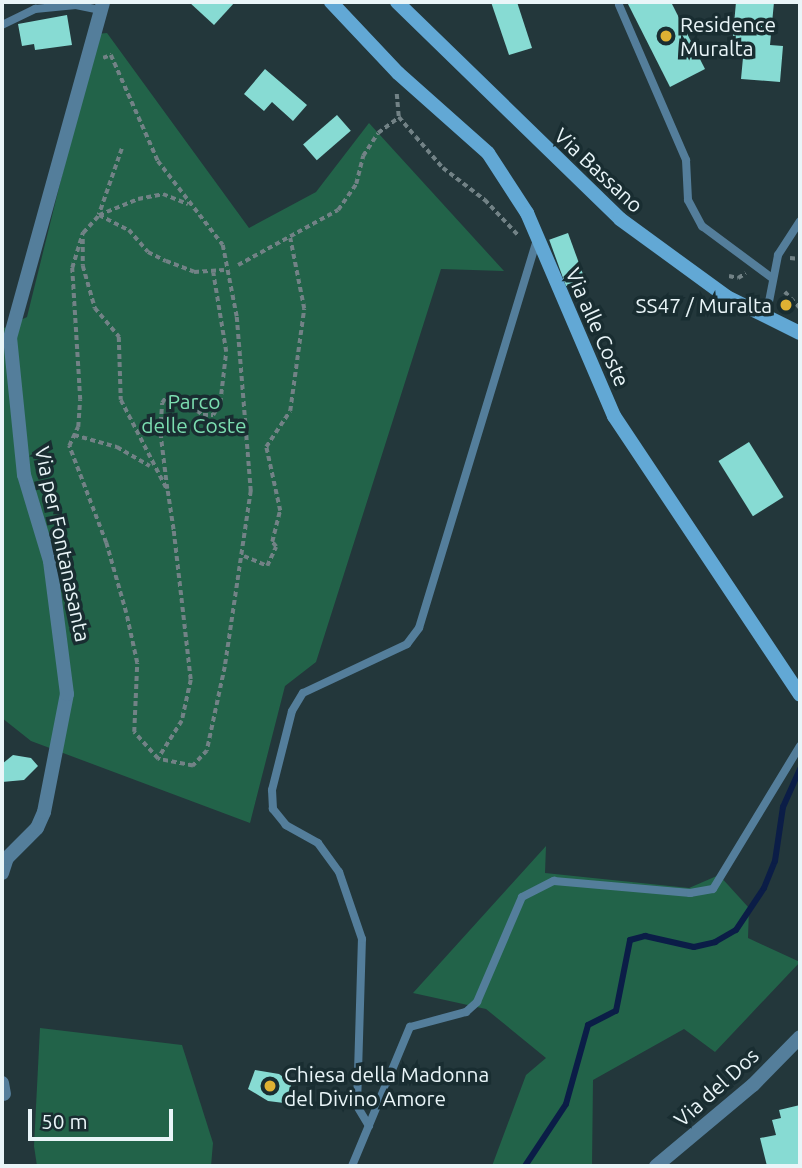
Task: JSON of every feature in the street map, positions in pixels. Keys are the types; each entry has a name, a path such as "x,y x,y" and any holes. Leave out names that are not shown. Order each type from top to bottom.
{"street":[{"name":"Via alle Coste","path":"331,2 398,73 488,153 527,213 614,416 800,695"},
{"name":"Via Bassano","path":"397,2 620,219 672,260 766,317 800,332"},
{"name":"Via per Fontanasanta","path":"2,873 7,858 37,828 44,811 68,694 50,561 24,475 10,338 102,6"},
{"name":"Via del Dos","path":"656,1166 753,1085 800,1037"}],"lane":[{"name":"Via per Fontanasanta","path":"2,25 35,9 76,5 102,6"},
{"path":"619,5 686,160 688,200 702,226 772,281"},
{"path":"766,317 778,255 800,221"},
{"path":"369,1126 357,1106 362,939 339,872 318,843 286,825 272,809 272,790 292,711 303,693 407,644 419,628 537,238"},
{"path":"352,1166 410,1027 466,1012 477,1002 522,897 554,881 690,893 713,889 800,746"}],"path":[{"path":"101,59 111,55 159,161 188,204 223,245 230,268 251,491 244,556 207,751 193,766 158,759 134,732 137,663 106,542 69,446 74,435 80,400 72,268 83,233 99,215 122,149"},
{"path":"398,73 399,117 443,168 485,200 516,235 537,238"},
{"path":"238,265 338,210 356,184 363,156 378,133 399,117"},
{"path":"99,215 163,194 188,204"},
{"path":"99,215 130,230 148,252 194,272 213,273 224,270"},
{"path":"83,233 83,267 95,308 118,337 121,400 152,467 167,491"},
{"path":"244,556 267,566 276,547 272,542 280,511 266,447 290,411 304,309 290,238"},
{"path":"720,272 738,278 748,271 772,281 800,308"},
{"path":"158,759 182,721 191,680 160,431 162,403 166,397 176,396 203,415 213,415 220,402 226,352 213,273"},
{"path":"74,435 117,447 152,467"}],"green space":[{"name":"Parco delle Coste","path":"107,33 249,228 316,192 369,123 504,271 441,269 316,662 285,686 250,823 31,741 2,718 2,329 27,317 97,34"},
{"path":"546,846 545,873 689,888 719,875 749,908 748,938 800,962 715,1052 684,1029 593,1080 592,1166 492,1166 526,1075 546,1058 486,1009 413,993"},
{"path":"40,1028 182,1045 213,1143 211,1166 37,1166 34,1146"}],"building":[{"path":"189,2 235,2 214,25"},
{"path":"491,2 517,2 532,48 509,55"},
{"name":"Residence Muralta","path":"627,2 671,2 705,69 670,87"},
{"path":"736,2 774,2 770,45 783,46 780,82 741,79 744,47 732,46"},
{"path":"67,15 72,45 35,50 34,44 22,46 18,24"},
{"path":"265,69 307,105 293,121 272,102 264,111 244,94"},
{"path":"337,115 351,131 317,160 303,145"},
{"path":"568,233 585,279 566,286 549,240"},
{"path":"749,442 783,497 753,516 718,461"},
{"path":"13,755 31,758 38,766 24,780 2,782 2,764"},
{"name":"Chiesa della Madonna del Divino Amore","path":"255,1070 279,1074 292,1083 284,1103 268,1101 248,1089"},
{"path":"800,1105 800,1166 767,1166 760,1138 776,1135 772,1120 781,1118 779,1110"}],"waterway":[{"path":"525,1166 566,1104 588,1025 616,1011 630,940 645,936 694,947 715,942 736,930 764,888 775,861 783,807 800,769"}],"place":[{"name":"Residence Muralta","path":"666,36"},
{"name":"SS47 / Muralta","path":"786,305"},
{"name":"Chiesa della Madonna del Divino Amore","path":"270,1086"}]}
